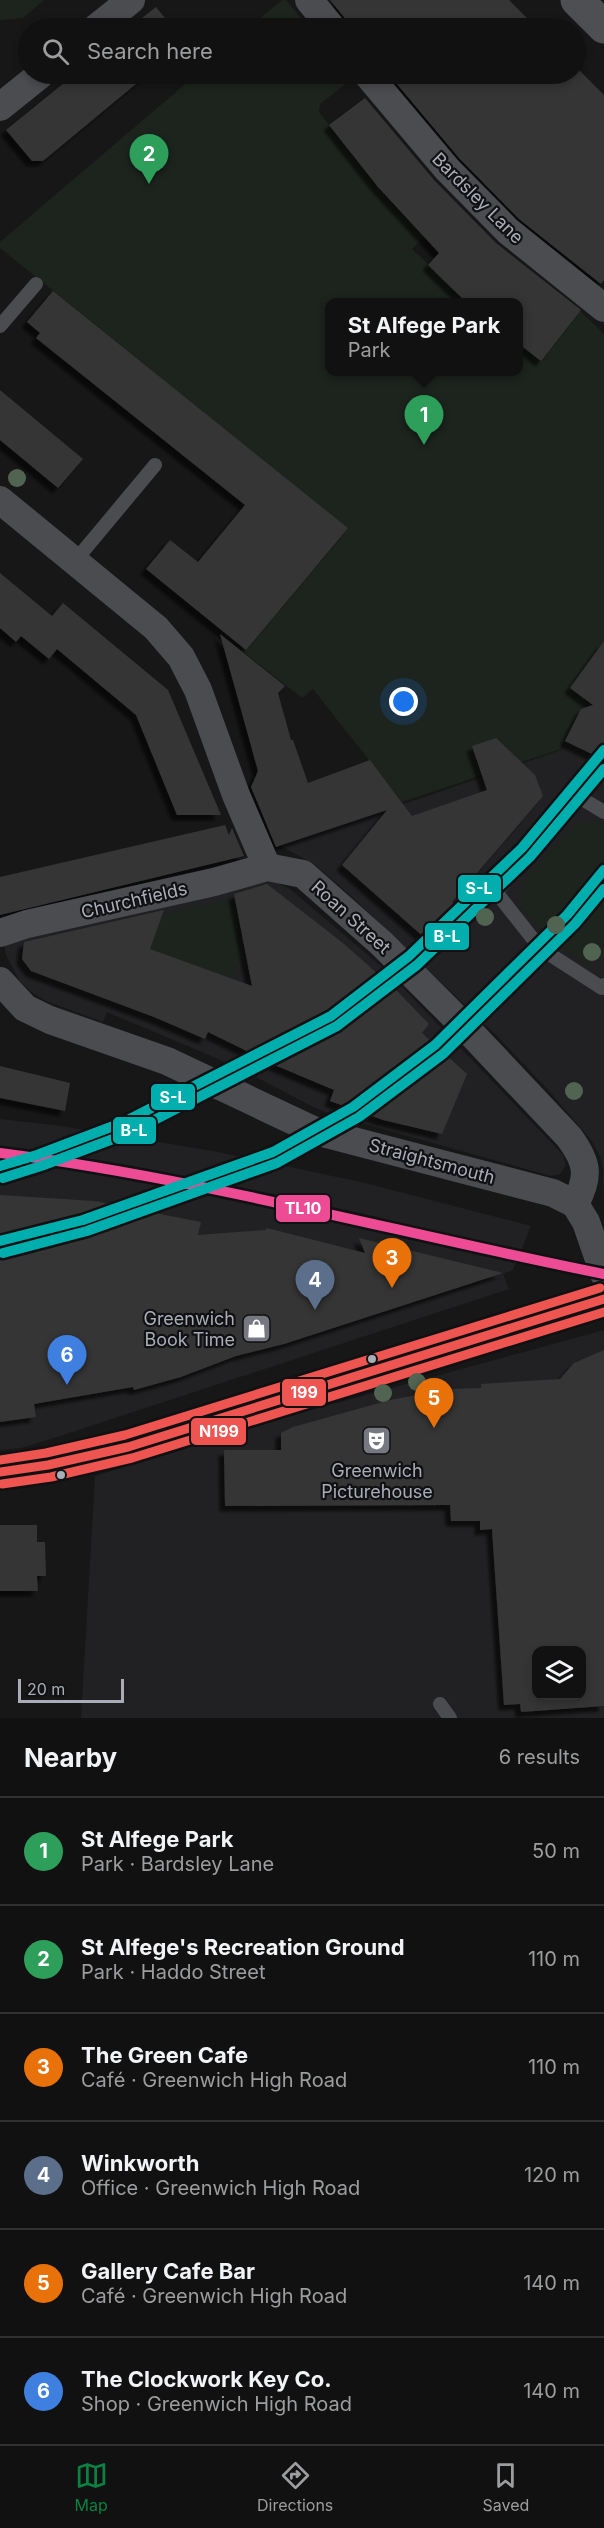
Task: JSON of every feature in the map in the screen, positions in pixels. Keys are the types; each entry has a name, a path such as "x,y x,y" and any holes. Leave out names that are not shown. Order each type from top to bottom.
{"main road":[{"path":"577,0 604,27"},
{"path":"0,1472 48,1465 128,1447 604,1299"}],"street":[{"path":"108,18 131,0"},
{"path":"309,0 324,18"},
{"path":"0,107 29,84"},
{"name":"Bardsley Lane","path":"375,84 447,169 508,231 604,308"},
{"path":"0,500 156,628 181,657 198,690 236,795 267,867"},
{"name":"Churchfields","path":"0,933 27,924 214,882 267,867"},
{"name":"Roan Street","path":"267,867 303,874 381,943 468,1030 576,1147 585,1171 585,1185 574,1204"},
{"name":"Straightsmouth","path":"0,981 25,1008 50,1020 167,1061 315,1131 553,1193 574,1204"},
{"path":"574,1204 586,1222 604,1274"}],"lane":[{"path":"0,326 36,284"},
{"path":"75,561 155,465"},
{"path":"604,812 579,798 496,892 540,948 602,988 604,985"},
{"path":"468,1030 494,1004 540,948"},
{"path":"440,1704 450,1718"}],"shaded area":[{"path":"0,0 44,0 23,18 0,20"},
{"path":"282,0 286,0 301,18 260,18"},
{"path":"185,84 346,84 320,104 319,112 386,197 424,237 412,249 465,298 325,298 325,376 523,376 523,347 541,361 580,311 604,334 604,675 583,704 561,749 402,802 313,689 302,698 241,650 243,647 246,650 348,528 0,248 0,242"},
{"path":"604,675 604,1207 603,1170 600,1156 591,1140 550,1092 496,1035 349,894 315,865 281,846 561,750 583,704"},
{"path":"597,819 604,823 604,960 596,958 586,965 534,922 519,905 524,895 521,884 578,821 587,824"},
{"path":"265,882 277,883 290,889 388,972 563,1155 566,1165 560,1174 551,1176 343,1118 315,1108 237,1067 107,1012 103,1022 46,1001 31,992 19,980 5,953 5,945 9,939"},
{"path":"234,899 245,960 240,959 232,979 150,949 163,914"},
{"path":"0,1119 61,1126 213,1151 361,1182 531,1226 513,1270 503,1274 509,1289 57,1437 21,1448 0,1450"},
{"path":"604,1330 604,1718 81,1718 95,1476 311,1410"}],"building":[{"path":"330,0 509,0 527,18 345,18"},
{"path":"156,7 165,18 142,18"},
{"path":"586,77 604,95 604,280 601,284 519,219 459,158 397,84 586,84"},
{"path":"63,84 136,84 43,161 32,161 6,130"},
{"path":"365,98 434,180 496,243 581,310 541,361 523,347 523,298 462,298 428,265 439,253 378,187 329,125"},
{"path":"53,291 348,528 246,650 146,569 170,540 198,562 245,505 36,338 40,333 27,322"},
{"path":"0,390 83,459 58,488 0,440"},
{"path":"0,573 52,616 63,603 168,690 221,815 177,815 136,715 57,649 49,659 21,636 16,642 0,628"},
{"path":"220,634 285,686 278,693 291,740 293,740 308,783 370,760 412,816 487,790 472,746 496,738 535,775 543,796 452,902 464,914 435,947 342,865 387,810 276,847 251,787 258,771"},
{"path":"604,641 604,760 565,741 581,709 593,705 570,688"},
{"path":"225,825 229,835 232,828 244,856 0,915 0,877"},
{"path":"267,884 343,943 397,991 429,1024 422,1033 467,1074 442,1134 383,1120 330,1101 334,1090 277,1066 208,1032 205,1039 154,1017 31,971 22,959 24,942 164,910 150,949 252,986 234,894"},
{"path":"0,1066 70,1083 65,1111 0,1098"},
{"path":"0,1195 94,1201 201,1222 198,1235 267,1228 365,1253 359,1238 503,1273 284,1344 236,1356 181,1377 134,1390 133,1387 34,1404 36,1417 0,1422"},
{"path":"604,1350 604,1706 521,1712 520,1704 504,1705 492,1529 480,1530 480,1521 451,1521 450,1505 225,1506 224,1450 281,1450 281,1433 293,1427 390,1400 450,1389 481,1388 481,1384 560,1379 574,1363"},
{"path":"0,1525 37,1525 37,1542 45,1542 46,1576 37,1576 38,1591 0,1591"}],"transit line":[{"name":"S-L","path":"0,1166 37,1155 124,1122 331,1016 409,956 522,848 604,750"},
{"name":"B-L","path":"3,1178 129,1133 337,1026 417,965 530,857 604,769"},
{"name":"S-L","path":"0,1241 83,1220 273,1152 353,1107 435,1045 567,915 604,870"},
{"name":"B-L","path":"3,1253 87,1231 277,1163 359,1117 443,1054 575,924 604,889"},
{"name":"TL10","path":"0,1153 152,1177 227,1192 604,1274"},
{"path":"0,1460 46,1453 125,1435 600,1288"},
{"name":"199","path":"0,1472 48,1465 128,1447 604,1299"},
{"name":"N199","path":"2,1484 51,1477 132,1458 604,1312"}],"place":[{"name":"St Alfege's Recreation Ground","path":"149,184"},
{"name":"St Alfege Park","path":"424,445"},
{"name":"The Green Cafe","path":"392,1288"},
{"name":"Winkworth","path":"315,1310"},
{"name":"Greenwich Book Time","path":"256,1328"},
{"name":"The Clockwork Key Co.","path":"67,1385"},
{"name":"Gallery Cafe Bar","path":"434,1428"},
{"name":"Greenwich Picturehouse","path":"377,1441"}]}
